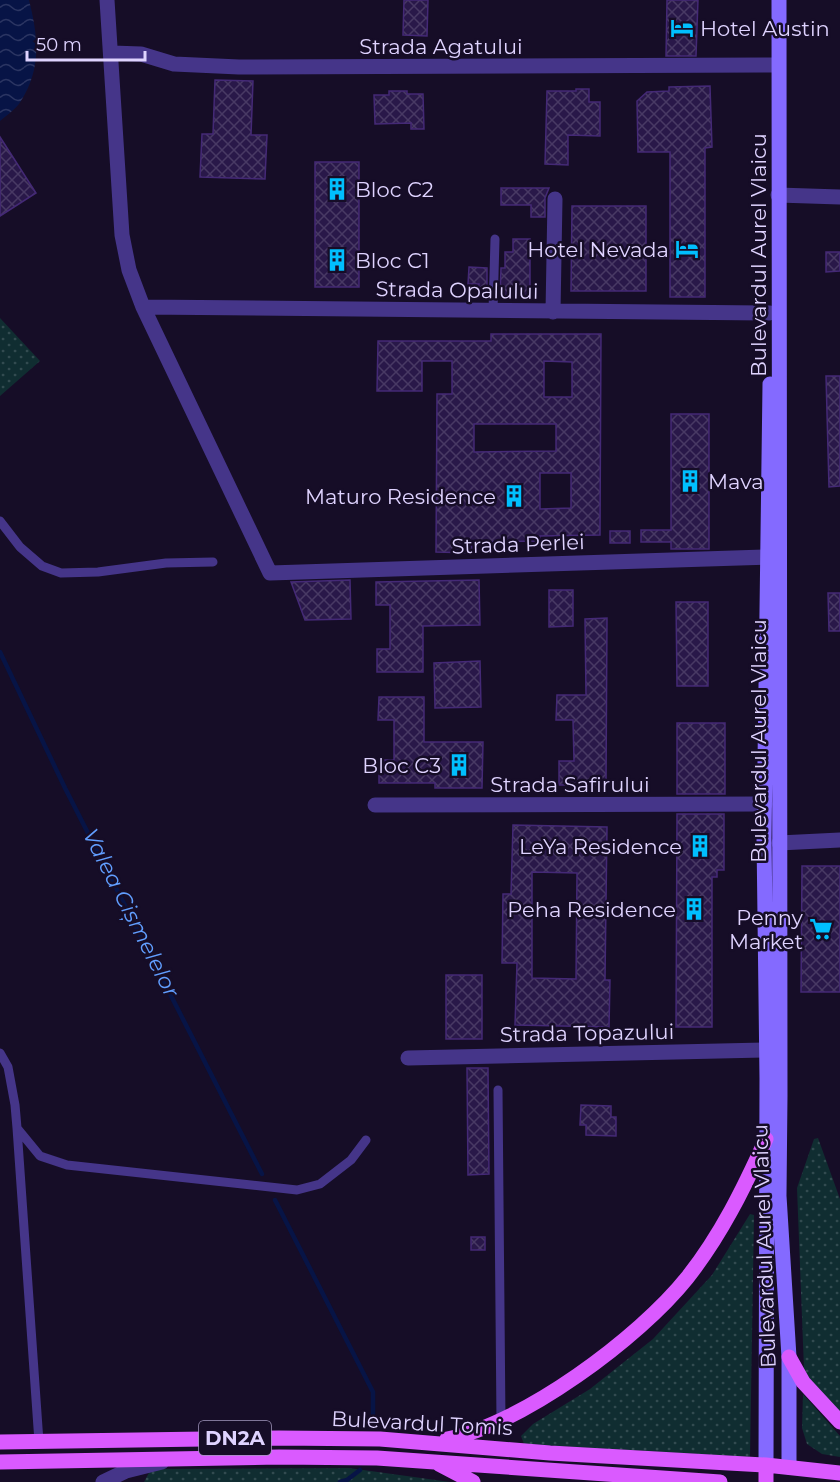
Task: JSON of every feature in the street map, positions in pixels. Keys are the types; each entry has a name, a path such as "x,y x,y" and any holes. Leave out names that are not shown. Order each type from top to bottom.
{"main road":[{"name":"Bulevardul Aurel Vlaicu","path":"766,1482 765,804 772,0"},
{"name":"Bulevardul Aurel Vlaicu","path":"779,0 779,1196 789,1356 789,1475"},
{"path":"432,1442 460,1436 501,1421 551,1392 602,1357 645,1320 686,1279 721,1231 746,1185 766,1139"},
{"path":"789,1356 803,1382 840,1422"},
{"name":"Bulevardul Tomis","path":"0,1442 279,1438 432,1442 550,1453 766,1465 789,1475 840,1473"},
{"name":"Bulevardul Tomis","path":"0,1462 169,1461 279,1457 431,1460 720,1482"},
{"path":"431,1460 473,1482"}],"street":[{"path":"107,0 122,235 129,270 143,307"},
{"name":"Strada Agatului","path":"112,54 141,54 174,64 239,67 772,65"},
{"path":"778,195 840,197"},
{"path":"554,312 555,199"},
{"name":"Strada Opalului","path":"143,307 770,313"},
{"name":"Strada Perlei","path":"143,307 270,573 768,557"},
{"name":"Strada Safirului","path":"375,805 765,804"},
{"path":"779,843 840,840"},
{"name":"Strada Topazului","path":"408,1058 766,1050"},
{"path":"103,1482 109,1477 126,1471 169,1461"}],"lane":[{"path":"493,312 495,239"},
{"path":"0,521 20,547 42,566 61,573 98,572 166,563 213,562"},
{"path":"0,1053 8,1067 15,1105 39,1442"},
{"path":"498,1090 501,1421"},
{"path":"16,1128 40,1156 67,1165 297,1190 320,1184 351,1160 366,1140"}],"green space":[{"path":"0,318 40,361 0,396"},
{"path":"818,1138 840,1199 840,1412 807,1379 804,1369 797,1188 814,1139"},
{"path":"750,1214 754,1215 750,1457 524,1444 521,1436 533,1424 590,1389 653,1339 712,1275"},
{"path":"803,1394 840,1436 840,1457 822,1454 807,1444 802,1428"},
{"path":"349,1468 450,1482 144,1482 151,1469"}],"water":[{"path":"0,0 29,0 36,52 28,89 17,107 0,121"}],"building":[{"path":"404,0 428,0 427,36 403,35"},
{"name":"Hotel Austin","path":"667,0 698,0 696,56 666,56"},
{"path":"215,80 253,81 251,135 267,135 265,179 200,177 202,134 213,134"},
{"path":"710,86 712,147 705,148 705,297 670,297 670,152 638,152 637,101 647,92 669,91 669,87"},
{"path":"576,89 589,89 589,102 600,102 600,136 568,135 568,165 545,164 547,91 576,91"},
{"path":"389,91 423,94 424,129 411,129 411,123 375,124 374,95 389,95"},
{"path":"0,137 36,193 0,216"},
{"path":"315,162 359,162 359,287 315,287"},
{"path":"501,188 549,188 545,198 545,217 531,217 531,205 501,205"},
{"path":"572,206 646,206 646,291 571,291"},
{"path":"513,239 530,239 530,296 500,295 501,268 505,268 505,252 513,252"},
{"path":"826,252 840,252 840,271 826,272"},
{"path":"469,267 487,268 487,295 478,294 479,284 468,284"},
{"path":"491,334 601,334 600,535 540,536 540,541 472,542 472,553 436,552 437,394 452,394 452,361 422,361 422,391 377,391 378,341 491,341","holes":["544,361 572,362 572,397 544,397","474,424 556,424 556,451 474,452","540,473 571,473 571,508 540,509"]},
{"path":"826,376 840,376 840,486 829,487"},
{"name":"Mava","path":"671,414 709,414 709,549 671,549 671,542 641,542 641,530 671,530"},
{"path":"610,531 630,531 630,543 610,543"},
{"path":"350,580 351,619 305,620 291,582"},
{"path":"479,580 480,625 423,626 423,672 377,672 377,649 390,649 390,605 376,605 376,582"},
{"path":"549,590 573,590 573,626 549,627"},
{"path":"828,593 840,593 840,631 829,631"},
{"path":"676,602 708,602 708,686 677,686"},
{"path":"607,618 606,785 559,785 559,761 574,761 573,720 556,720 557,695 586,695 585,619"},
{"path":"480,661 481,707 435,708 434,663"},
{"path":"379,697 424,697 424,742 483,742 482,788 435,788 435,783 379,783 379,760 394,760 394,720 378,720"},
{"path":"677,723 725,723 725,794 677,794"},
{"path":"677,814 724,814 724,870 717,870 717,877 712,877 712,1027 676,1027"},
{"path":"513,825 607,827 605,980 610,980 609,1027 515,1025 517,963 502,963 503,894 511,894","holes":["532,872 577,873 576,979 532,978"]},
{"name":"Penny Market","path":"802,866 840,866 840,992 801,992"},
{"path":"446,975 482,975 482,1039 446,1039"},
{"path":"467,1068 488,1068 489,1174 468,1175"},
{"path":"581,1105 611,1106 611,1117 616,1117 616,1136 586,1135 586,1125 580,1125"},
{"path":"471,1237 485,1237 485,1250 471,1250"}],"waterway":[{"name":"Valea Cișmelelor","path":"0,652 65,788 262,1174"},
{"name":"Valea Cișmelelor","path":"275,1200 373,1392 373,1414"},
{"name":"Valea Cișmelelor","path":"340,1482 347,1480 360,1470"}],"place":[{"name":"Hotel Austin","path":"682,28"},
{"name":"Bloc C2","path":"337,189"},
{"name":"Hotel Nevada","path":"687,249"},
{"name":"Bloc C1","path":"337,260"},
{"name":"Mava","path":"690,481"},
{"name":"Maturo Residence","path":"514,496"},
{"name":"Bloc C3","path":"459,765"},
{"name":"LeYa Residence","path":"700,846"},
{"name":"Peha Residence","path":"694,909"},
{"name":"Penny Market","path":"821,929"}]}
